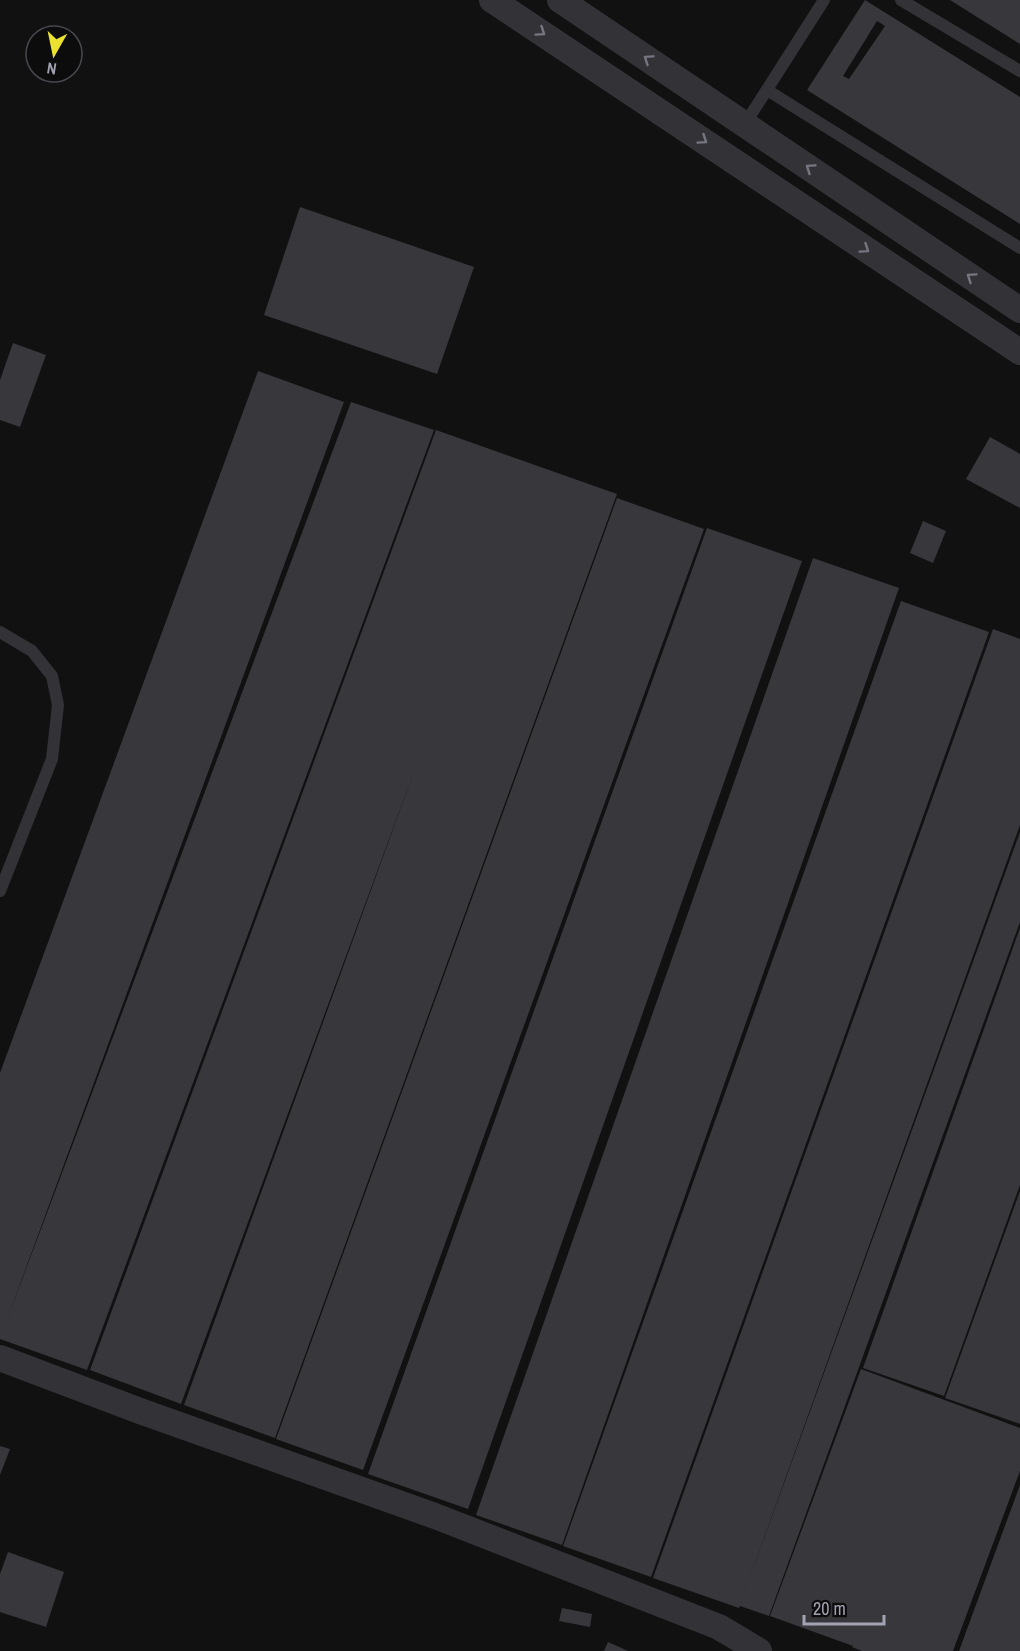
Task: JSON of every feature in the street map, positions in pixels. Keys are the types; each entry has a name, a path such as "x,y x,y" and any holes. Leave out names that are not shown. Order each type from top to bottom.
{"street":[{"path":"492,0 1020,352"},
{"path":"561,0 1020,309"},
{"path":"0,1358 140,1411 446,1520 719,1627 759,1651"}],"lane":[{"path":"746,124 824,0"},
{"path":"900,0 1020,71"},
{"path":"767,90 1020,248"},
{"path":"0,632 32,651 52,676 58,705 52,759 0,891"}],"building":[{"path":"865,0 1020,97 1020,224 807,90","holes":["877,21 885,26 849,79 843,76"]},
{"path":"950,0 1020,0 1020,44"},
{"path":"300,207 474,267 437,374 264,315"},
{"path":"13,343 46,355 20,427 0,420 0,380"},
{"path":"258,371 344,402 5,1325 351,402 434,430 87,1370 0,1339 0,1073"},
{"path":"436,430 617,494 275,1438 184,1405 416,766 181,1404 90,1370"},
{"path":"990,437 1020,454 1020,508 966,479"},
{"path":"617,498 704,529 363,1470 276,1439"},
{"path":"923,521 946,531 933,563 910,553"},
{"path":"707,528 802,561 468,1509 368,1474"},
{"path":"813,558 899,588 562,1545 476,1515"},
{"path":"901,601 989,632 651,1577 563,1546"},
{"path":"993,629 1020,639 1020,825 741,1602 1020,832 1020,922 769,1616 653,1578"},
{"path":"1020,928 1020,1185 944,1396 863,1368"},
{"path":"1020,1191 1020,1424 945,1398"},
{"path":"861,1369 1020,1428 1020,1471 953,1651 862,1651 770,1616"},
{"path":"0,1446 10,1449 0,1475"},
{"path":"1020,1485 1020,1651 959,1651"},
{"path":"8,1552 64,1572 46,1627 0,1612 0,1574"},
{"path":"562,1608 592,1614 590,1627 559,1621"},
{"path":"608,1642 628,1651 604,1651"}]}
